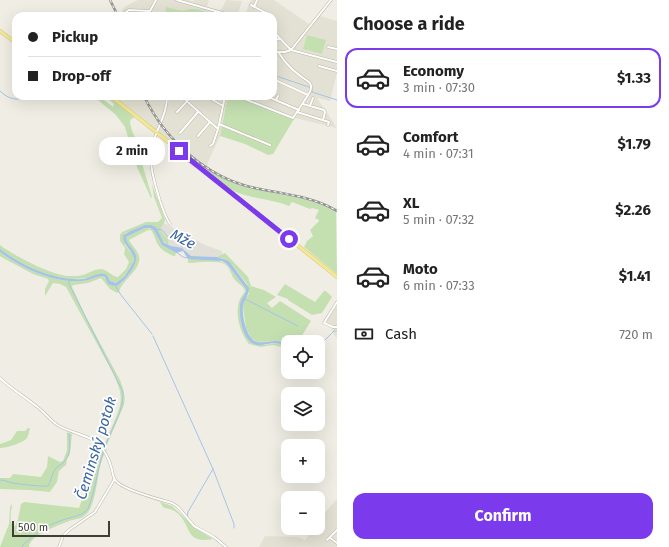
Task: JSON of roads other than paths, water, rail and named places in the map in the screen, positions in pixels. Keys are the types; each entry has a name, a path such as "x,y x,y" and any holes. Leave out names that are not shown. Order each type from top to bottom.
{"main road":[{"path":"0,31 12,40"},
{"path":"115,100 337,277"}],"street":[{"path":"126,12 128,10 150,11 156,0"},
{"path":"177,0 219,12"},
{"path":"254,7 257,0"},
{"path":"247,100 292,118 298,111 311,88 310,83 295,73 279,53 291,50 331,0"},
{"path":"251,5 263,12"},
{"path":"278,38 291,50 337,62"},
{"path":"328,47 337,49"},
{"path":"320,66 337,71"},
{"path":"277,81 308,95"},
{"path":"310,106 313,98"},
{"path":"167,100 166,109 156,133 151,155 151,171 164,213 170,224"},
{"path":"185,100 218,129"},
{"path":"213,100 223,106"},
{"path":"210,146 213,144 218,129 224,100"},
{"path":"276,100 298,111 329,122 328,125"},
{"path":"177,112 187,102"},
{"path":"303,104 324,110 323,120"},
{"path":"180,132 198,112"},
{"path":"198,136 210,122"},
{"path":"219,124 270,145"},
{"path":"337,302 324,323 333,328 337,327"},
{"path":"0,378 11,388 37,406 51,421 93,440 104,450 109,459 114,480 117,483 178,507 194,526 214,537 226,547"},
{"path":"59,547 63,536 69,530 95,512 114,480"},
{"path":"327,540 337,530"},
{"path":"329,537 337,543"}],"water":[{"path":"144,225 151,225 156,227 164,243 182,248 191,256 217,257 229,261 249,288 243,310 247,332 253,340 257,342 279,341 281,341 281,344 276,343 257,345 252,343 245,335 241,323 240,304 246,289 227,264 222,261 188,259 183,251 176,253 162,245 154,230 150,228 145,228 126,237 127,242 136,256 136,259 133,268 127,277 115,286 108,284 103,276 82,281 60,280 49,277 18,264 0,252 0,249 39,271 61,278 83,279 98,274 104,274 107,275 110,281 116,283 125,276 134,261 134,257 123,240 123,236"}],"waterway":[{"path":"277,76 312,88 312,92 337,100"},
{"path":"0,91 12,99"},
{"name":"Mže","path":"157,229 162,230 168,237 181,243 182,247"},
{"name":"Mže","path":"176,252 187,258"},
{"name":"Čeminský potok","path":"22,547 31,538 45,528 85,512 88,509 103,452 122,406 123,392 69,284 69,280"},
{"path":"115,285 121,295 152,334"},
{"path":"245,299 298,326"},
{"path":"325,340 334,331 337,331"},
{"path":"153,336 213,469 234,524 234,528"},
{"path":"0,480 20,484 48,486 53,473 68,456 70,445 69,434"},
{"path":"187,517 188,512 213,469"}],"railway":[{"path":"110,0 116,12"},
{"path":"146,100 163,128 176,142 189,155 220,176 255,188 318,202 337,211"}]}
